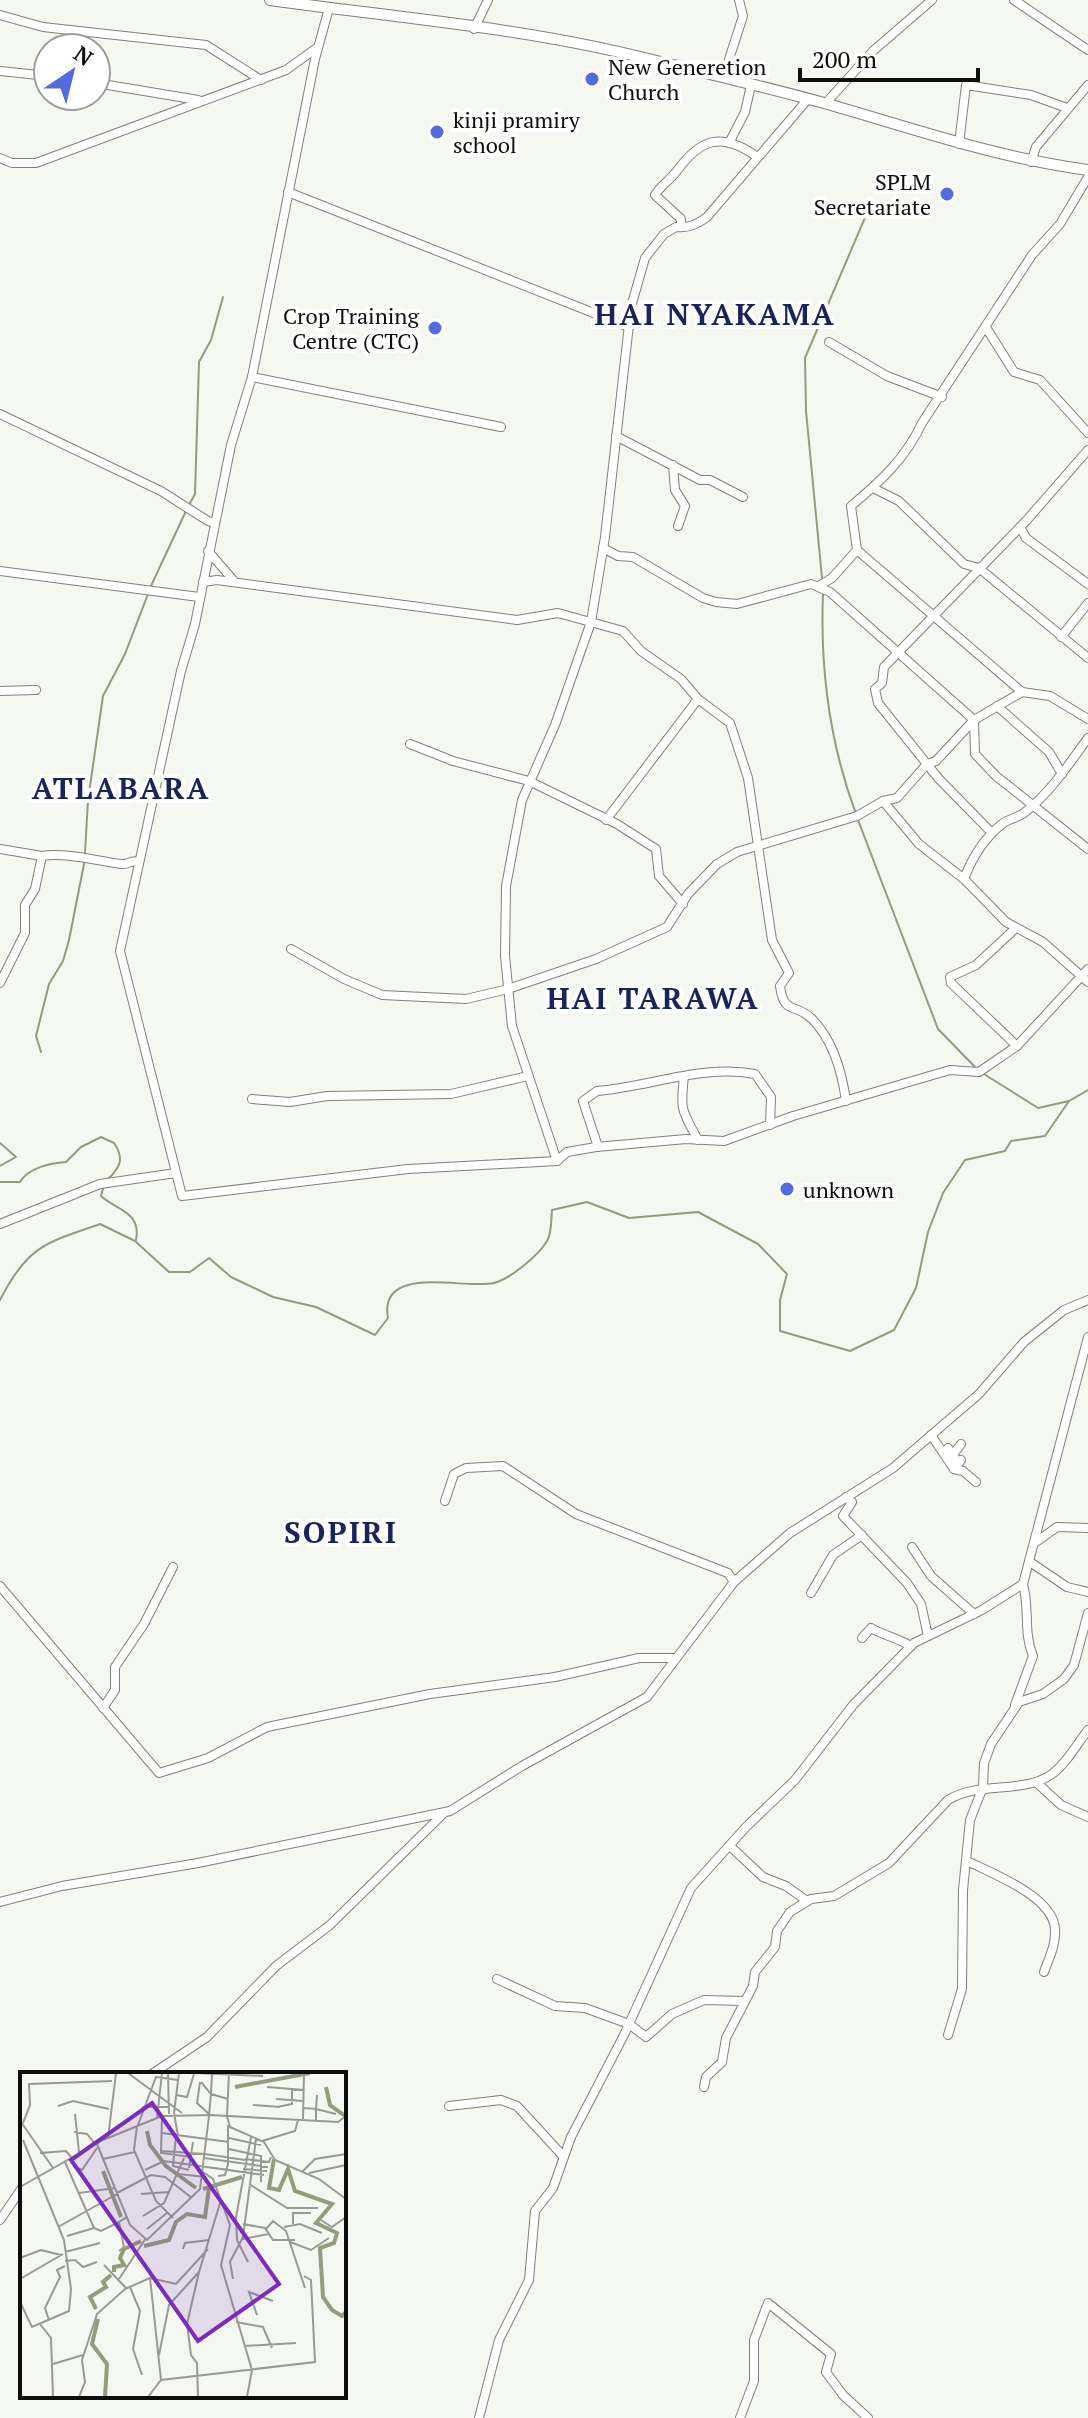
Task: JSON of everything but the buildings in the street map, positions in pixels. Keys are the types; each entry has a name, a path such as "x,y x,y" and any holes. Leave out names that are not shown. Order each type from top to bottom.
{"main road":[{"path":"270,0 322,5 609,50 808,99 959,144 1031,162 1088,170"}],"street":[{"path":"474,29 488,0"},
{"path":"723,78 743,16 739,0"},
{"path":"825,104 873,51 932,0"},
{"path":"1014,0 1088,50"},
{"path":"322,5 318,47 252,377 239,409 120,951 182,1196 408,1169 557,1161 567,1152 598,1147 724,1141 950,1070 979,1072 1017,1046 1086,976 1043,942 999,916 964,879 919,844 883,801"},
{"path":"0,15 43,27 206,45 261,80"},
{"path":"0,158 12,163 36,163 286,70 318,47"},
{"path":"0,71 32,74"},
{"path":"729,143 745,112 751,85"},
{"path":"959,144 966,85 1031,95 1067,108"},
{"path":"1031,162 1036,147 1088,85"},
{"path":"112,86 199,100"},
{"path":"557,1161 516,1043 508,989 504,899 509,860 529,781 555,725 591,622 603,548 629,327 645,258 664,234 676,227 698,224 707,217 756,156 808,99"},
{"path":"681,227 681,219 656,192 696,148 711,142 729,143 756,156"},
{"path":"1088,177 1060,224 1016,280 912,445 873,488 851,506 857,550 1022,692 1050,696 1088,719"},
{"path":"288,192 629,327"},
{"path":"987,329 1014,372 1040,380 1088,433"},
{"path":"829,342 887,376 942,397"},
{"path":"252,377 501,427"},
{"path":"0,414 161,491 215,523"},
{"path":"616,436 743,497"},
{"path":"992,833 927,764 878,703 875,689 882,683 884,667 1020,527 1088,450"},
{"path":"673,465 675,490 685,506 678,526"},
{"path":"873,488 899,501 964,564 979,568 1088,658"},
{"path":"1020,527 1026,538 1088,584"},
{"path":"603,548 618,556 633,557 703,598 737,604 792,587 819,586 832,578 857,550"},
{"path":"208,551 228,577 238,583"},
{"path":"0,571 199,597"},
{"path":"203,582 217,580 517,620 547,613 591,622 629,635 641,651 681,679 698,699 720,713 739,740 759,845 769,925 789,973 780,986 782,1001 785,1007 811,1018 830,1045 846,1101"},
{"path":"819,586 974,720 975,754 996,776 1088,849"},
{"path":"1061,637 1088,603"},
{"path":"0,691 36,690"},
{"path":"291,949 344,979 382,995 466,999 508,989 596,959 667,927 717,864 759,845 857,816 883,801 897,798 927,764 936,761 974,720 1022,692"},
{"path":"606,820 698,699"},
{"path":"997,706 1049,752 1062,774"},
{"path":"964,879 973,856 992,833 1004,822 1023,815 1062,774 1088,738"},
{"path":"410,744 445,758 529,781 637,834 656,849 659,876 683,904"},
{"path":"0,849 42,856 63,855 85,861 139,862"},
{"path":"0,983 25,933 25,905 35,889 42,856"},
{"path":"1016,928 976,965 950,977 951,983 1017,1046"},
{"path":"598,1147 583,1101 597,1091 684,1076 742,1071 755,1074 771,1097 770,1125"},
{"path":"252,1099 290,1102 327,1096 451,1094 528,1076"},
{"path":"684,1076 681,1105 685,1122 698,1140"},
{"path":"0,1224 98,1184 176,1173"},
{"path":"155,2072 207,2037 276,1966 330,1925 443,1814 647,1697 734,1582 790,1533 893,1468 979,1394 1024,1342 1064,1310 1088,1300"},
{"path":"948,2035 962,1989 963,1890 970,1820 983,1787 984,1763 991,1744 1015,1707 1033,1656 1026,1635 1028,1607 1023,1584 1088,1337"},
{"path":"931,1435 976,1482"},
{"path":"955,1459 961,1444"},
{"path":"445,1501 454,1474 466,1468 503,1466 576,1514 728,1573 734,1582"},
{"path":"846,1497 852,1502 843,1516 896,1569 921,1604 928,1636"},
{"path":"1036,1542 1057,1527 1088,1528"},
{"path":"811,1593 833,1555 862,1535"},
{"path":"912,1547 931,1576 974,1614"},
{"path":"1030,1562 1067,1587 1088,1592"},
{"path":"103,1708 115,1690 115,1667 144,1624 173,1567"},
{"path":"479,2418 499,2340 529,2280 535,2211 553,2188 563,2156 629,2024 691,1888 795,1780 853,1705 911,1646 974,1614 1023,1584"},
{"path":"0,1586 159,1773 208,1758 267,1727 430,1694 555,1677 639,1658 676,1658"},
{"path":"1015,1707 1064,1679 1074,1665 1088,1613"},
{"path":"862,1638 871,1628 878,1634 891,1635 911,1646"},
{"path":"704,2087 706,2077 722,2062 726,2038 753,1986 755,1972 775,1947 782,1924 790,1912 807,1901 834,1896 889,1863 948,1800 983,1787 1036,1782 1055,1772 1088,1730"},
{"path":"1036,1782 1061,1805 1088,1817"},
{"path":"0,1902 62,1886 443,1814"},
{"path":"730,1846 763,1877 786,1886 807,1901"},
{"path":"967,1861 1007,1878 1048,1914 1055,1925 1055,1936 1044,1972"},
{"path":"497,1979 555,2006 585,2008 629,2024 646,2037 672,2014 697,2003 716,1999 727,2004 744,2001"},
{"path":"449,2106 501,2100 517,2106 563,2156"},
{"path":"0,2220 20,2191"},
{"path":"740,2418 754,2381 754,2340 768,2303 831,2354 826,2372 843,2395 868,2418"}],"waterway":[{"path":"822,578 806,411 805,358 867,213"},
{"path":"189,505 195,494 199,362 211,340 223,297"},
{"path":"150,588 186,511"},
{"path":"823,593 823,649 833,733 856,814"},
{"path":"85,853 88,800 103,696 125,654 148,594"},
{"path":"858,820 938,1029 976,1068"},
{"path":"41,1052 36,1036 49,984 63,961 69,940 85,859"},
{"path":"984,1074 1038,1108 1069,1101 1088,1090"},
{"path":"0,1300 20,1268 40,1248 100,1224 135,1241 169,1272 190,1272 209,1258 231,1277 273,1297 316,1307 375,1335 388,1318 388,1301 396,1290 426,1282 481,1284 501,1281 524,1266 543,1247 550,1234 552,1210 587,1202 629,1218 698,1212 758,1244 787,1274 780,1300 780,1331 850,1351 894,1330 916,1288 928,1232 943,1193 965,1160 1005,1151 1011,1141 1045,1136 1069,1101"},
{"path":"0,1182 20,1182 34,1170 66,1162 81,1147 101,1137 114,1143 120,1159 118,1167 107,1180"},
{"path":"0,1143 16,1157 0,1166"},
{"path":"104,1185 101,1196 132,1217 137,1231 136,1240"}],"place":[{"name":"New Generetion Church","path":"592,79"},
{"name":"kinji pramiry school","path":"437,132"},
{"name":"SPLM Secretariate","path":"947,194"},
{"name":"Crop Training Centre (CTC)","path":"435,328"},
{"name":"unknown","path":"787,1189"}],"district":[{"name":"HAI NYAKAMA","path":"715,314"},
{"name":"ATLABARA","path":"121,788"},
{"name":"HAI TARAWA","path":"653,998"},
{"name":"SOPIRI","path":"341,1532"}]}
